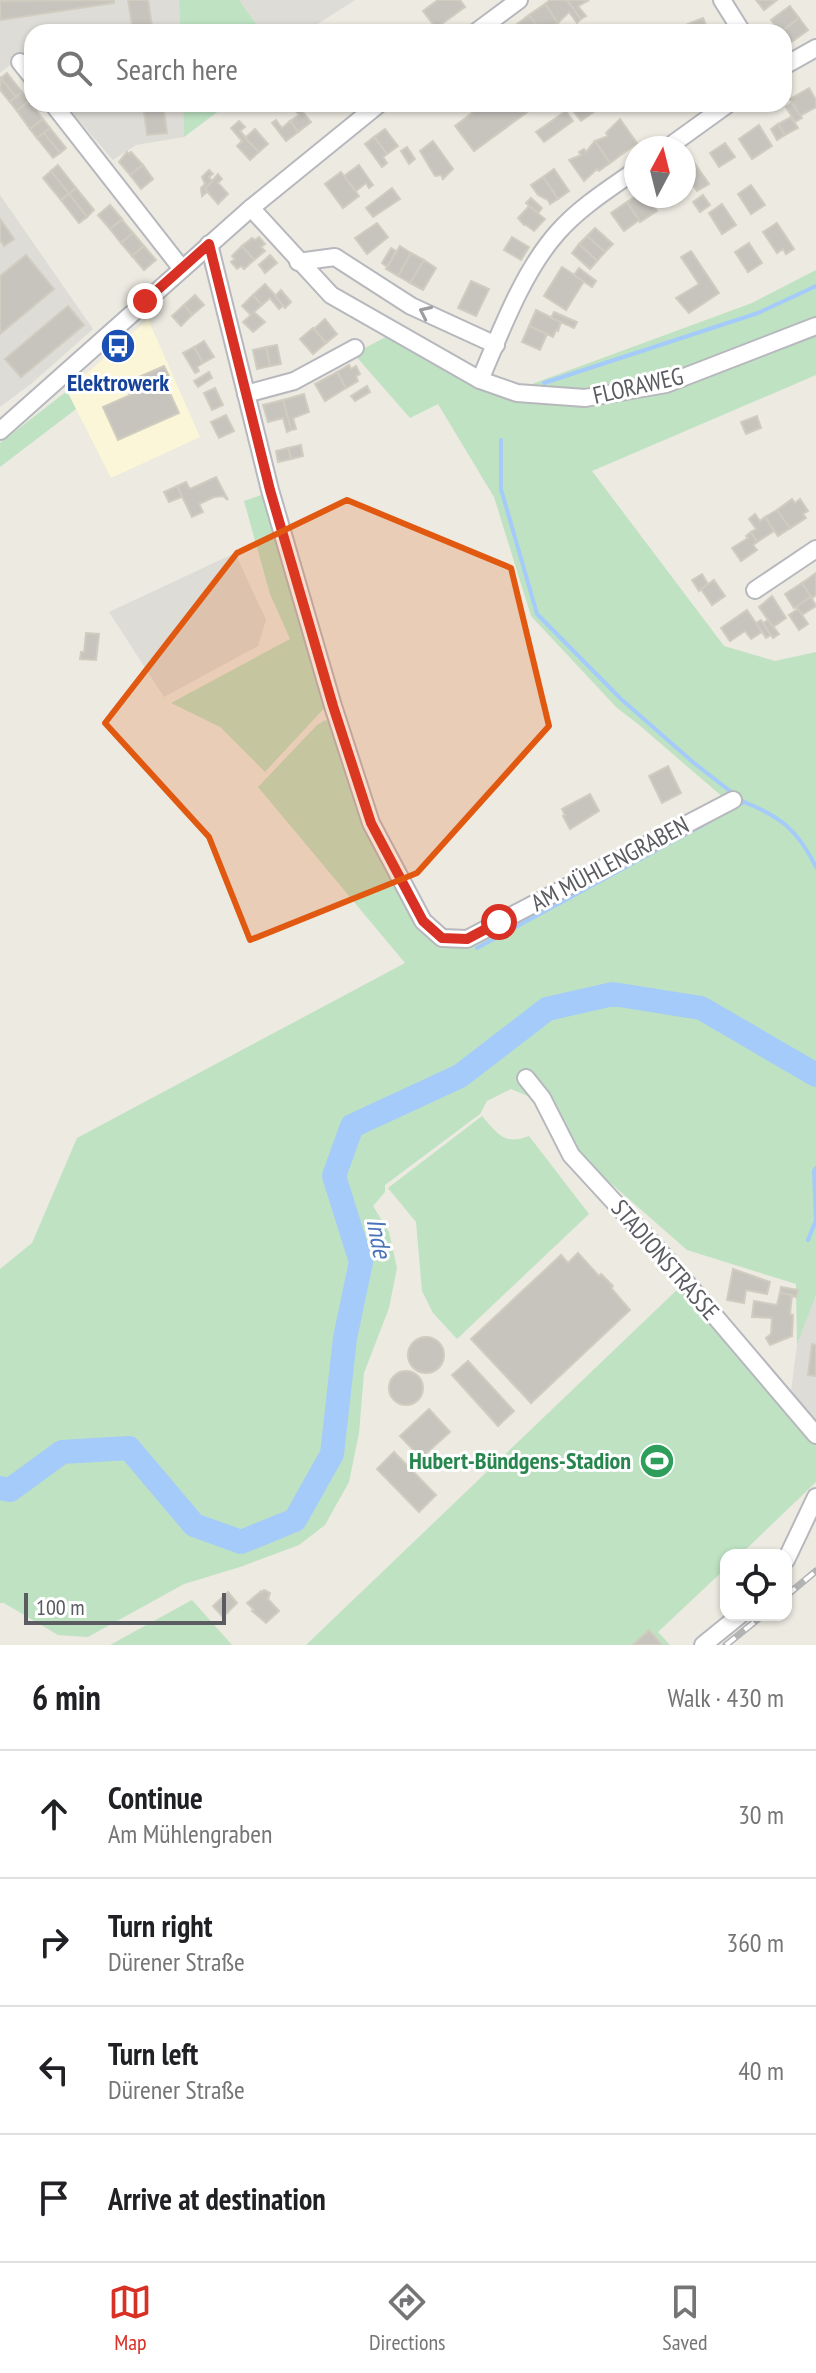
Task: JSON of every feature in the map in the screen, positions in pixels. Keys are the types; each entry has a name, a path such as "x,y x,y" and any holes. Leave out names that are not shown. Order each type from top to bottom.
{"street":[{"path":"487,24 519,0"},
{"path":"722,0 737,24"},
{"path":"792,62 816,48"},
{"path":"20,62 24,67"},
{"path":"59,112 182,269"},
{"path":"0,431 209,244 369,112"},
{"path":"684,136 717,112"},
{"path":"480,380 533,266 558,231 624,179"},
{"name":"FLORAWEG","path":"251,208 331,295 480,380 517,393 585,398 666,384 816,326"},
{"path":"209,244 246,394 294,381 355,348"},
{"path":"298,262 335,257 411,306 496,345"},
{"name":"AM MÜHLENGRABEN","path":"246,394 278,518 371,823 423,921 442,938 467,939 733,800"},
{"path":"755,590 816,549"},
{"name":"STADIONSTRASSE","path":"526,1078 542,1098 571,1155 662,1254 816,1435"},
{"path":"791,1549 816,1497"},
{"path":"703,1645 733,1621"}],"highlighted area":[{"path":"347,500 511,568 549,726 417,873 250,940 209,837 105,723 237,553"}],"shaded area":[{"path":"0,0 179,0 180,24 24,24 24,57 0,73"},
{"path":"239,0 355,0 318,24 256,24"},
{"path":"72,112 183,112 184,137 136,145 113,160"},
{"path":"0,195 93,329 0,407"},
{"path":"148,319 200,437 111,478 67,391"},
{"path":"235,553 266,620 258,646 164,697 109,612"},
{"path":"816,1295 816,1425 790,1398 797,1345"}],"green space":[{"path":"179,0 239,0 256,24 180,24"},
{"path":"183,112 217,112 184,137"},
{"path":"816,270 816,375 592,471 724,646 775,661 816,652 816,1295 797,1345 796,1284 687,1250 574,1151 543,1090 528,1096 511,1089 487,1101 480,1114 385,1185 385,1192 373,1206 389,1232 397,1268 389,1308 364,1373 359,1433 349,1482 325,1525 299,1545 184,1584 88,1637 58,1635 0,1603 0,1269 32,1243 77,1138 405,963 258,787 317,725 325,720 336,726 422,923 468,942 725,799 617,708 531,616 494,497 438,404 410,418 354,354 391,334 476,384 521,402 532,384 752,303"},
{"path":"67,391 76,409 0,467 0,443"},
{"path":"267,493 329,703 265,772 220,727 171,703 290,639 270,594 244,501"},
{"path":"482,1116 507,1139 529,1136 589,1214 457,1339 433,1313 422,1291 416,1222 388,1188"},
{"name":"Hubert-Bündgens-Stadion","path":"681,1286 816,1440 816,1482 746,1549 720,1549 720,1574 658,1632 670,1645 306,1645"},
{"path":"192,1600 232,1645 110,1645"}],"building":[{"path":"114,0 114,3 0,20 0,1"},
{"path":"128,0 148,0 152,24 132,24"},
{"path":"438,0 460,0 465,7 442,24 433,24 423,11"},
{"path":"550,0 567,0 581,19 577,23 569,12 558,23 545,4"},
{"path":"567,0 589,0 578,6 586,16 581,19"},
{"path":"756,0 777,0 764,10"},
{"path":"545,4 558,23 536,24 529,15"},
{"path":"790,6 799,18 791,24 774,24 771,20"},
{"path":"529,15 536,24 517,24"},
{"path":"703,18 706,24 688,24"},
{"path":"799,18 808,30 792,42 792,24"},
{"path":"7,73 22,92 16,97 1,78"},
{"path":"1,78 16,97 10,102 0,90"},
{"path":"809,88 816,100 816,107 800,116 792,98"},
{"path":"22,92 24,95 24,105 17,111 10,102"},
{"path":"792,103 802,118 795,122 789,112 792,112"},
{"path":"24,105 24,112 38,112 43,119 30,129 17,111"},
{"path":"144,112 164,112 167,133 147,135"},
{"path":"297,112 303,112 311,122 298,132 290,121 299,115"},
{"path":"527,112 474,151 455,126 472,113"},
{"path":"565,112 573,121 544,142 536,132"},
{"path":"574,112 594,112 581,121"},
{"path":"791,117 798,128 785,135 778,124"},
{"path":"43,119 50,128 37,138 30,129"},
{"path":"620,119 632,136 624,136 624,153 610,163 595,141 608,136 606,133"},
{"path":"276,120 282,128 290,121 298,132 286,141 272,123"},
{"path":"239,121 245,127 240,131 259,152 250,160 237,146 242,141 231,128"},
{"path":"778,124 785,135 777,140 771,129"},
{"path":"759,125 772,146 752,159 739,139"},
{"path":"50,128 66,148 60,153 44,133"},
{"path":"255,129 268,144 259,152 245,138"},
{"path":"385,129 398,146 387,154 374,137"},
{"path":"44,133 60,153 53,158 37,138"},
{"path":"374,137 387,154 383,157 387,163 382,167 365,144"},
{"path":"433,141 453,169 443,179 441,175 435,176 420,151"},
{"path":"595,141 610,163 599,171 597,169 584,181 569,160 581,155 579,152 584,149 586,152"},
{"path":"725,143 735,157 719,167 710,153"},
{"path":"407,147 415,159 409,164 401,151"},
{"path":"127,152 131,152 143,165 130,175 119,162"},
{"path":"58,165 76,188 69,194 51,171"},
{"path":"143,165 153,179 141,189 130,175"},
{"path":"359,165 373,185 369,188 366,183 356,191 344,176"},
{"path":"696,165 709,184 696,190"},
{"path":"554,169 569,191 558,199 543,177"},
{"path":"209,170 213,174 209,177 213,182 202,196 201,188 205,184 202,177"},
{"path":"51,171 69,194 61,200 43,178"},
{"path":"341,172 359,196 343,208 325,184"},
{"path":"218,174 222,179 218,183 228,194 218,204 205,189"},
{"path":"543,177 558,199 550,204 531,185"},
{"path":"751,185 765,205 751,214 738,194"},
{"path":"76,188 94,210 87,217 69,194"},
{"path":"392,188 400,199 373,217 366,208"},
{"path":"69,194 87,217 79,223 61,200"},
{"path":"703,195 710,205 700,212 696,200"},
{"path":"531,198 542,208 538,213 526,203"},
{"path":"624,204 624,208 631,208 639,220 624,231 611,213"},
{"path":"722,204 736,225 722,234 709,213"},
{"path":"110,205 122,219 110,229 98,215"},
{"path":"529,206 545,219 534,231 518,218"},
{"path":"631,208 655,208 657,211 640,222"},
{"path":"0,219 14,239 4,246 0,240"},
{"path":"122,220 133,233 121,243 110,229"},
{"path":"377,223 388,237 367,254 355,238"},
{"path":"777,223 794,249 786,254 783,249 777,253 763,232"},
{"path":"595,228 613,244 605,252 587,236"},
{"path":"133,233 144,246 132,256 121,243"},
{"path":"587,236 605,252 597,261 579,244"},
{"path":"259,237 265,244 261,247 265,251 254,260 242,246"},
{"path":"512,237 529,247 521,260 504,250"},
{"path":"749,243 762,263 748,272 735,252"},
{"path":"579,244 597,261 590,269 572,253"},
{"path":"144,246 156,260 144,270 132,256"},
{"path":"242,246 254,260 244,269 241,266 237,269 231,262 235,259 232,256"},
{"path":"400,246 411,253 398,276 386,269"},
{"path":"391,248 396,251 387,267 382,263"},
{"path":"691,251 719,293 689,313 676,298 699,284 681,257"},
{"path":"411,253 424,260 410,283 398,276"},
{"path":"26,255 54,289 0,334 0,276"},
{"path":"270,255 277,263 265,273 259,265"},
{"path":"424,260 436,268 423,290 410,283"},
{"path":"562,267 584,281 566,310 544,296"},
{"path":"579,268 596,281 592,287 574,275"},
{"path":"471,281 489,289 476,316 458,308"},
{"path":"265,284 284,305 279,309 270,298 262,305 253,295"},
{"path":"281,290 291,302 285,308 275,296"},
{"path":"195,295 204,305 192,315 184,305"},
{"path":"253,295 262,305 254,312 265,322 253,332 243,322 251,315 242,306"},
{"path":"184,305 192,315 181,326 172,316"},
{"path":"68,306 84,325 21,377 5,359"},
{"path":"536,310 561,322 553,337 529,326"},
{"path":"554,312 577,322 574,328 551,318"},
{"path":"325,319 337,334 326,343 314,329"},
{"path":"529,326 547,334 540,350 522,342"},
{"path":"313,328 326,343 313,354 300,339"},
{"path":"204,341 214,357 203,363 194,347"},
{"path":"277,345 281,364 270,366 266,347"},
{"path":"194,347 203,363 195,373 183,353"},
{"path":"266,347 270,366 257,369 253,350"},
{"path":"349,365 351,369 356,366 360,374 356,376 358,381 346,388 337,372"},
{"path":"164,366 170,378 130,395 125,383"},
{"path":"209,372 212,378 198,387 194,381"},
{"path":"337,372 346,388 325,401 315,384"},
{"path":"164,380 179,413 118,440 103,407"},
{"path":"367,386 370,392 355,401 351,396"},
{"path":"215,388 223,405 212,410 204,393"},
{"path":"304,394 309,412 293,418 296,429 291,430 283,400"},
{"path":"283,400 291,430 287,432 283,418 268,422 263,405"},
{"path":"226,415 234,431 219,438 211,422"},
{"path":"757,416 761,428 746,434 741,422"},
{"path":"301,445 303,456 291,459 288,448"},
{"path":"288,448 291,459 278,462 276,451"},
{"path":"216,477 228,500 223,496 214,497 199,504 203,512 192,517 177,486 186,482 190,489"},
{"path":"177,486 182,497 169,502 164,492"},
{"path":"792,499 795,503 800,499 808,511 803,514 806,518 789,529 777,510"},
{"path":"777,510 790,528 778,536 765,517"},
{"path":"755,514 760,521 765,517 774,531 757,542 751,532 756,529 749,519"},
{"path":"751,532 757,542 753,545 757,550 741,561 732,548 748,538 746,536"},
{"path":"816,573 816,595 812,598 802,583"},
{"path":"702,574 708,584 699,591 692,580"},
{"path":"714,580 725,596 712,605 701,589"},
{"path":"802,583 811,597 794,608 785,594"},
{"path":"772,596 786,618 773,627 759,607"},
{"path":"811,597 816,606 802,615 796,607"},
{"path":"798,609 808,624 799,630 789,615"},
{"path":"747,610 762,632 751,639 745,631 730,641 721,628"},
{"path":"761,620 771,635 766,638 756,623"},
{"path":"768,620 779,634 773,638 763,623"},
{"path":"86,633 99,634 96,660 80,659"},
{"path":"668,766 681,793 662,803 649,776"},
{"path":"590,794 599,811 570,829 562,809"},
{"path":"578,1253 613,1286 611,1288 630,1310 531,1403 471,1339 561,1255 568,1263"},
{"path":"733,1269 770,1282 767,1294 746,1290 744,1303 727,1300"},
{"path":"781,1287 798,1290 796,1297 780,1293"},
{"path":"780,1293 792,1295 792,1336 770,1345 766,1338 771,1334 772,1318 752,1317 754,1301 777,1305"},
{"path":"426,1337 439,1342 444,1355 439,1368 426,1373 413,1368 408,1355 413,1342"},
{"path":"812,1344 816,1345 816,1376 808,1375"},
{"path":"468,1361 514,1411 498,1426 452,1375"},
{"path":"406,1371 418,1376 423,1388 418,1400 406,1405 394,1400 389,1388 394,1376"},
{"path":"429,1409 450,1432 421,1458 400,1436"},
{"path":"394,1452 436,1495 419,1512 377,1469"},
{"path":"264,1590 270,1593 268,1599 279,1611 266,1623 247,1603"},
{"path":"228,1592 237,1603 223,1617 213,1606"},
{"path":"649,1630 662,1645 633,1645"}],"waterway":[{"path":"544,383 758,313 816,286"},
{"path":"501,440 501,489 537,614 621,699 744,802"},
{"path":"735,807 744,802 779,820 795,835 816,867"},
{"path":"477,948 710,821"},
{"name":"Inde","path":"0,1488 10,1490 62,1452 129,1448 194,1525 241,1542 295,1520 332,1454 345,1338 361,1262 334,1176 352,1126 460,1076 547,1009 613,994 701,1008 816,1075"},
{"path":"808,1240 816,1220 816,1168"}],"railway":[{"path":"792,1591 816,1571"},
{"path":"726,1645 756,1621"}],"place":[{"name":"Elektrowerk","path":"118,346"},
{"name":"Hubert-Bündgens-Stadion","path":"657,1461"}],"route":[{"path":"145,301 209,244 270,490 333,706 371,823 423,921 442,938 467,939 499,922"}]}
